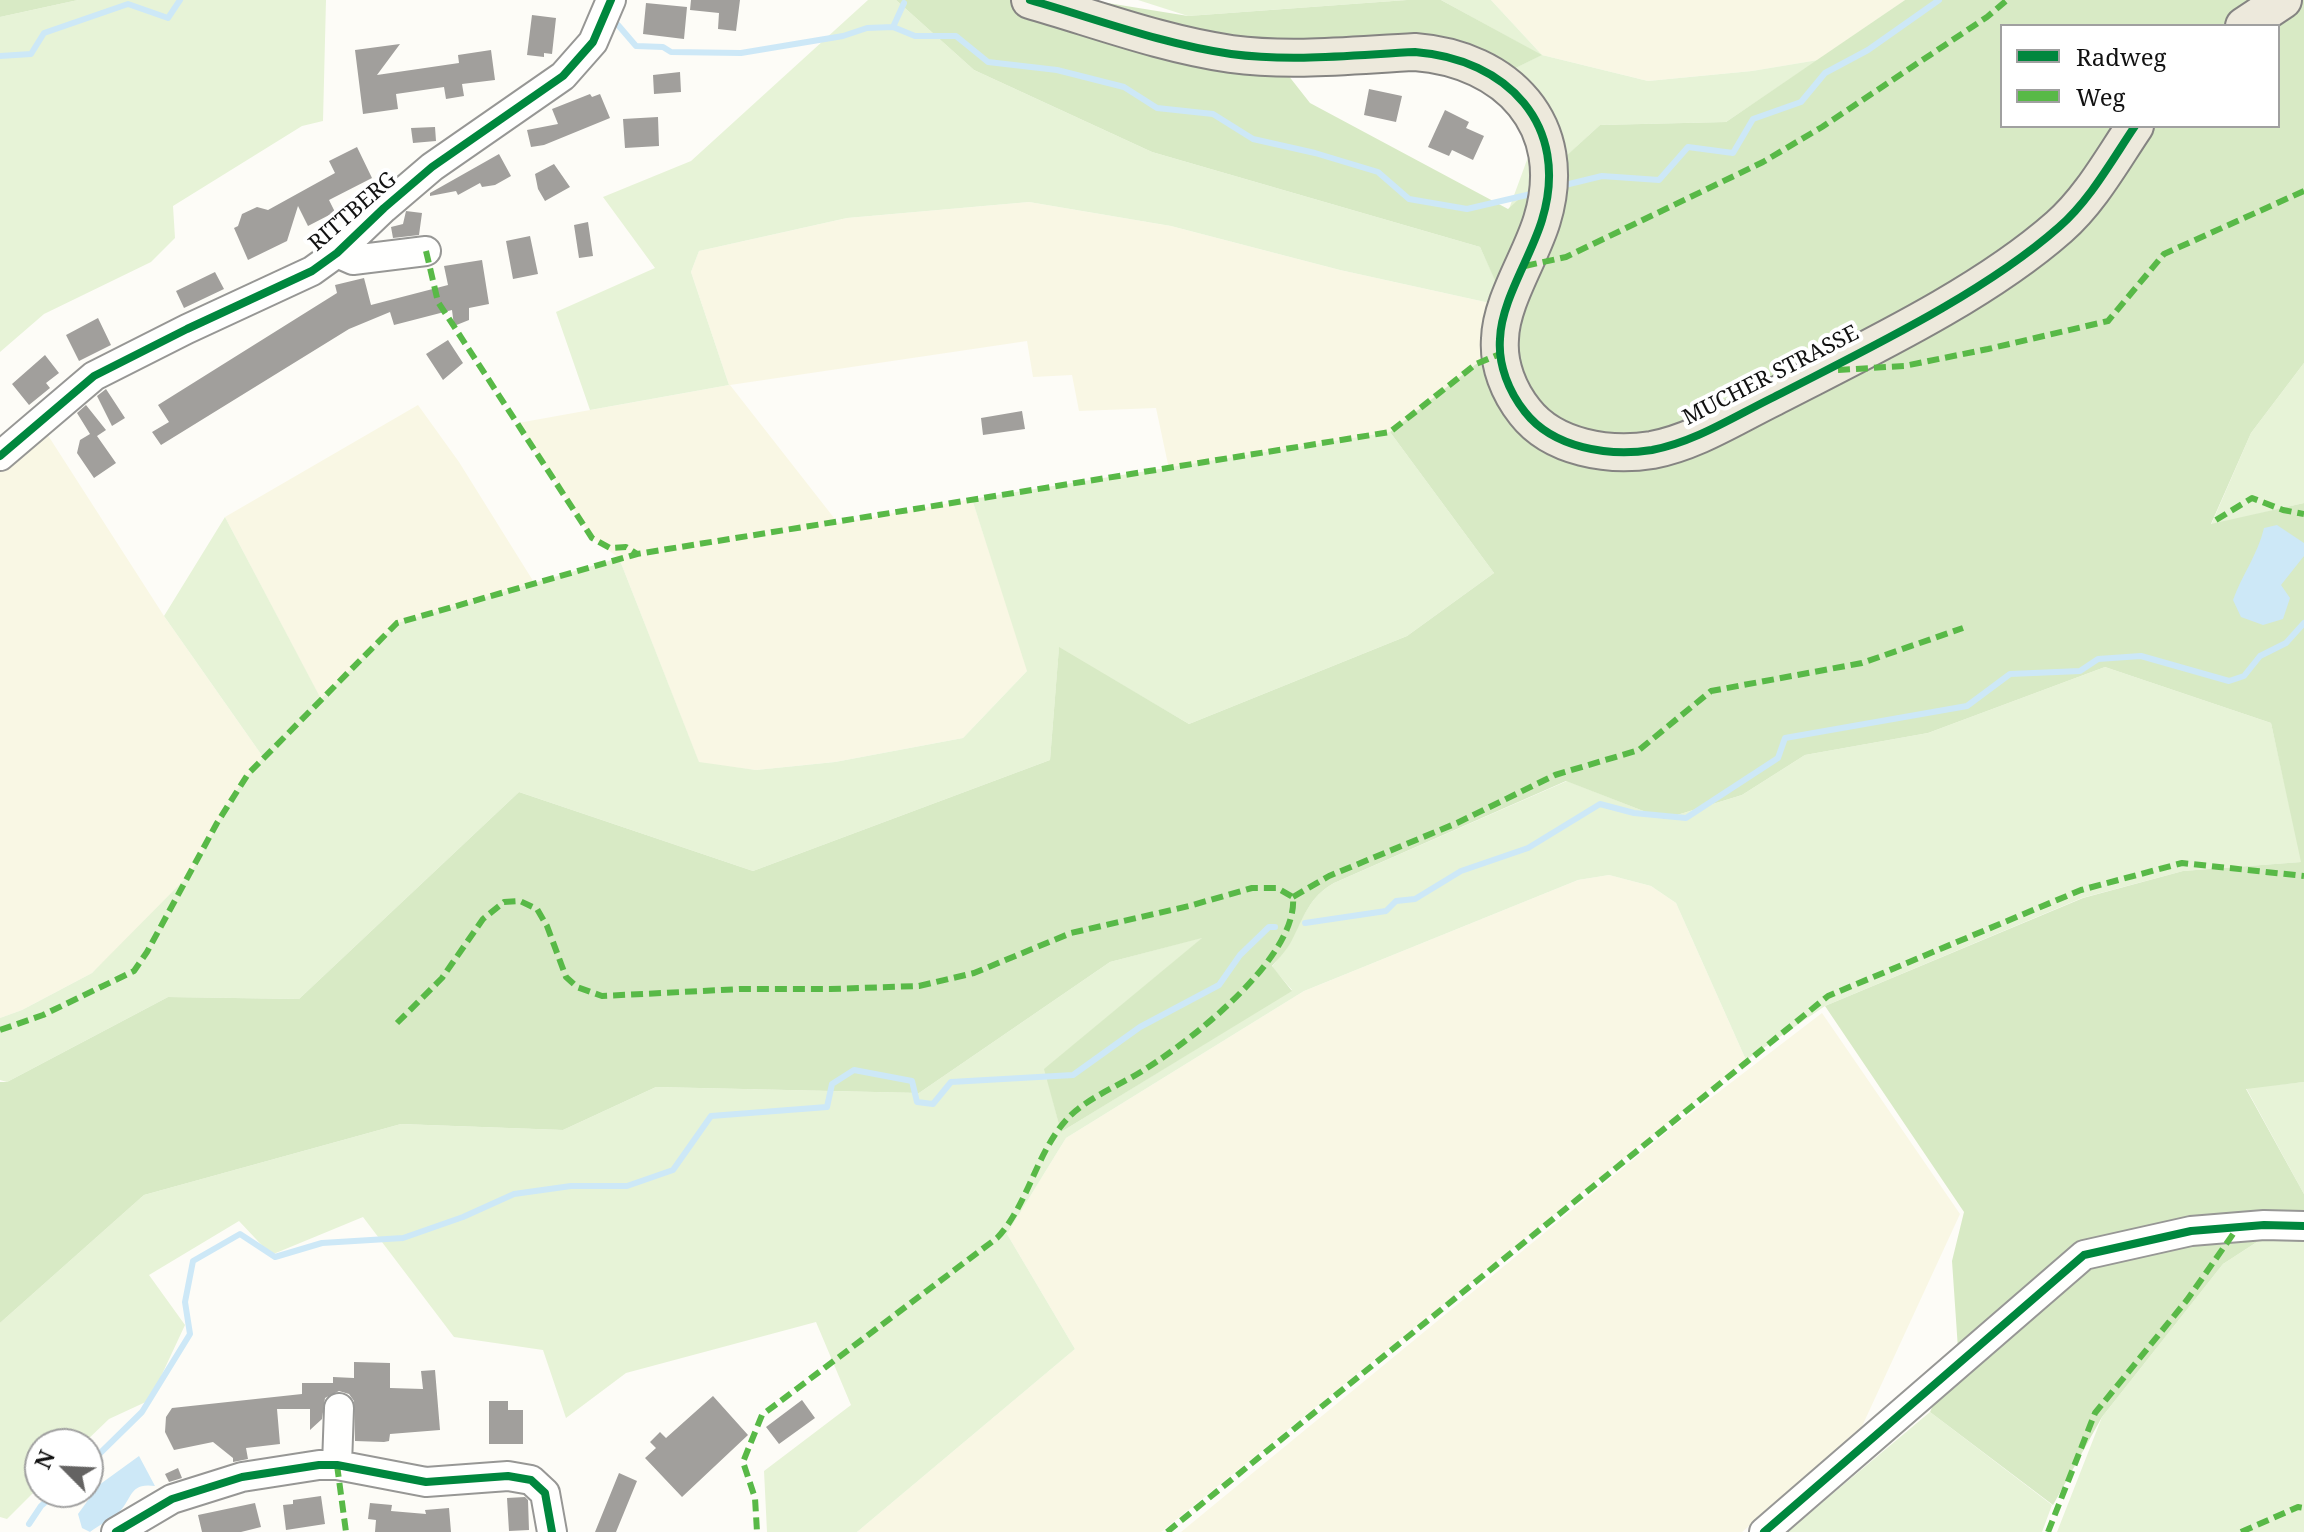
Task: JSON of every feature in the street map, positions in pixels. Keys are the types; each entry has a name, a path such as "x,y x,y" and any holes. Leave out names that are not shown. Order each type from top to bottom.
{"main road":[{"name":"MUCHER STRASSE","path":"1030,0 1163,40 1231,54 1307,57 1435,53 1475,65 1496,76 1521,99 1537,125 1545,147 1549,183 1542,220 1501,327 1503,371 1516,399 1533,421 1553,435 1582,448 1616,452 1653,450 1695,437 1837,364 2000,271 2060,226 2086,197 2134,128"},
{"path":"2247,24 2283,0"}],"street":[{"name":"RITTBERG","path":"0,456 94,376 312,271 337,253 432,167 563,76 593,42 611,0"},
{"name":"RITTBERG","path":"337,253 353,260 426,251"},
{"path":"1764,1532 2084,1255 2191,1231 2264,1225 2304,1226"},
{"path":"337,1465 339,1408"},
{"path":"116,1532 172,1499 242,1477 319,1465 337,1465 409,1481 508,1476 531,1480 545,1493 552,1532"}],"shaded area":[{"path":"1491,0 1905,0 1818,60 1752,71 1648,81 1542,55"},
{"path":"1029,202 1171,226 1340,270 1508,307 1500,354 1476,364 1390,432 1169,469 1156,408 1079,411 1072,375 1033,377 1027,341 730,385 838,523 972,499 1028,670 963,738 835,762 756,770 699,763 619,558 592,538 518,423 729,385 691,272 699,251 847,218"},
{"path":"418,405 459,462 535,584 397,623 321,700 225,517"},
{"path":"42,426 164,616 263,757 235,792 190,874 127,941 92,973 22,1010 0,1018 0,462"},
{"path":"1609,875 1651,886 1676,903 1746,1060 1161,1532 857,1532 1075,1349 1007,1234 1066,1138 1304,991 1578,880"},
{"path":"1822,1013 1960,1214 1858,1435 1742,1532 1181,1532 1673,1127"}],"green space":[{"path":"0,0 78,0 0,17"},
{"path":"78,0 326,0 323,121 302,126 173,206 175,238 151,262 44,314 0,352 0,17"},
{"path":"868,0 896,0 974,70 1152,152 1480,247 1508,307 1340,270 1171,226 1029,202 847,218 699,251 691,272 729,385 590,410 556,312 655,268 603,197 691,161"},
{"path":"896,0 1089,0 1188,16 1441,0 1542,55 1487,82 1362,58 1288,75 1310,103 1508,209 1600,125 1726,122 1905,0 2304,0 2304,363 2251,433 2211,524 2304,503 2304,1082 2246,1089 2304,1194 2304,1242 2260,1240 2223,1264 2102,1417 2053,1505 1930,1412 1958,1349 1952,1261 1964,1212 1825,1006 2083,898 2183,871 2301,862 2271,723 2105,667 1928,733 1805,755 1742,795 1664,819 1566,781 1334,883 1313,901 1290,944 1272,966 1292,991 1061,1132 1044,1069 1202,938 1110,962 919,1093 656,1087 563,1130 401,1124 144,1195 0,1323 0,1082 7,1082 168,997 299,999 519,792 753,871 1050,760 1059,647 1189,724 1407,636 1494,573 1390,432 1476,364 1500,353 1507,307 1480,247 1152,152 974,70"},
{"path":"1138,0 1407,0 1188,16"},
{"path":"1441,0 1491,0 1542,55 1648,81 1752,71 1818,60 1726,122 1600,125 1509,209 1531,149 1487,82 1541,55"},
{"path":"2304,363 2304,503 2211,525 2251,433"},
{"path":"1390,432 1494,573 1407,636 1189,724 1059,648 1050,760 753,871 519,792 299,999 168,997 7,1082 0,1080 0,1018 22,1010 92,973 190,874 235,792 263,757 164,616 225,517 321,699 397,623 619,558 699,762 756,770 835,762 963,738 1027,671 972,499"},
{"path":"2105,667 2271,723 2302,862 2183,871 2082,898 1825,1006 1746,1060 1676,903 1651,886 1609,875 1578,880 1304,991 1066,1138 1007,1234 1075,1349 857,1532 767,1532 764,1471 851,1405 816,1322 626,1373 566,1418 543,1350 454,1337 363,1217 271,1255 239,1221 149,1275 185,1325 150,1400 109,1419 100,1428 24,1428 24,1502 7,1519 0,1517 0,1323 144,1195 401,1124 563,1130 656,1087 919,1093 1110,962 1204,937 1045,1069 1061,1132 1292,990 1272,967 1313,901 1334,883 1567,781 1664,819 1742,795 1805,755 1928,733"},
{"path":"2304,1082 2304,1194 2246,1088"},
{"path":"2260,1240 2304,1242 2304,1532 2057,1532 2102,1417 2223,1264"},
{"path":"1930,1412 2052,1505 2042,1532 1787,1532"}],"water":[{"path":"2277,525 2304,543 2304,556 2281,585 2290,598 2283,619 2263,625 2241,617 2233,600 2264,528"},
{"path":"139,1456 155,1486 135,1489 117,1514 90,1532 82,1528 78,1514 82,1508 104,1508 104,1481"}],"building":[{"path":"691,0 740,0 736,31 718,29 719,13 690,10"},
{"path":"646,3 687,7 684,39 643,34"},
{"path":"532,15 556,18 552,54 544,53 544,57 527,55"},
{"path":"400,44 377,75 459,63 458,55 491,50 495,80 462,84 464,96 446,99 444,87 396,94 398,109 363,114 355,50"},
{"path":"680,72 681,92 654,94 653,75"},
{"path":"1369,89 1402,96 1396,122 1364,115"},
{"path":"590,94 592,97 600,94 610,118 544,145 531,147 527,130 558,124 552,109"},
{"path":"1445,110 1469,122 1466,128 1484,136 1473,160 1452,150 1449,156 1428,147"},
{"path":"658,117 659,146 625,148 623,119"},
{"path":"435,127 436,141 413,143 411,128"},
{"path":"357,147 372,178 329,200 335,212 308,226 298,206 287,241 248,260 234,228 238,226 242,214 257,207 268,210 335,173 329,161"},
{"path":"499,154 511,176 495,185 482,187 480,183 458,195 456,191 430,196 430,193"},
{"path":"554,164 570,187 545,201 535,174"},
{"path":"406,211 422,213 419,235 393,238 391,227 403,224"},
{"path":"588,222 593,256 579,258 574,225"},
{"path":"530,236 538,274 513,279 506,241"},
{"path":"482,260 489,304 469,308 469,320 454,326 452,310 394,325 390,312 349,329 161,445 152,432 169,422 158,405 337,293 335,285 364,278 371,305 448,285 444,266"},
{"path":"215,272 224,289 184,308 176,291"},
{"path":"98,318 111,345 79,361 66,335"},
{"path":"448,340 463,363 443,380 426,354"},
{"path":"45,355 59,373 46,383 50,388 29,405 12,384"},
{"path":"106,389 125,418 112,426 97,396"},
{"path":"86,405 106,430 97,436 116,463 94,478 77,453 80,440 90,434 77,413"},
{"path":"1022,411 1025,429 983,435 981,418"},
{"path":"354,1362 390,1363 390,1388 423,1389 421,1371 435,1370 440,1430 390,1434 389,1441 384,1442 355,1441 354,1401 349,1394 339,1391 325,1398 322,1419 310,1430 310,1409 277,1409 280,1444 246,1448 248,1459 233,1462 233,1458 213,1442 174,1450 165,1432 166,1417 172,1408 302,1394 302,1383 333,1383 333,1377 354,1378"},
{"path":"713,1396 748,1435 682,1497 645,1458 656,1448 650,1442 660,1432 666,1438"},
{"path":"802,1400 815,1418 779,1444 766,1427"},
{"path":"489,1401 508,1401 508,1410 523,1410 523,1444 489,1444"},
{"path":"178,1468 182,1478 169,1482 165,1474"},
{"path":"619,1473 637,1481 616,1532 595,1532"},
{"path":"321,1496 325,1524 286,1530 283,1505 293,1504 293,1500"},
{"path":"525,1497 528,1500 529,1530 509,1531 507,1498"},
{"path":"255,1503 261,1527 241,1532 202,1532 198,1515"},
{"path":"370,1503 392,1505 391,1511 426,1514 425,1510 449,1508 451,1532 375,1532 376,1520 368,1519"}],"waterway":[{"path":"0,56 31,54 44,33 128,4 168,18 180,0"},
{"path":"1565,185 1602,176 1659,180 1688,147 1733,153 1753,119 1801,102 1825,73 1868,50 1939,0"},
{"path":"893,27 904,3"},
{"path":"618,25 636,46 663,47 671,52 741,53 843,36 867,28 893,27 915,36 956,36 988,62 1057,70 1124,87 1157,108 1213,114 1253,139 1378,172 1409,199 1467,209 1531,194"},
{"path":"1305,923 1386,911 1396,901 1415,899 1461,871 1528,848 1600,804 1634,813 1686,818 1778,758 1785,738 1967,706 2010,674 2080,671 2098,659 2141,656 2229,681 2244,676 2260,656 2286,643 2304,623"},
{"path":"104,1449 142,1412 190,1334 185,1302 193,1261 240,1234 275,1257 322,1243 403,1238 463,1217 514,1194 571,1186 627,1186 673,1170 711,1116 827,1107 832,1084 854,1070 912,1081 917,1102 933,1104 951,1082 1073,1075 1140,1027 1219,985 1240,955 1269,927 1275,927"},
{"path":"29,1524 40,1508"}],"marked path":[{"path":"1525,266 1566,257 1763,162 1822,127 1987,17 2007,0"},
{"path":"1838,370 1904,366 2108,321 2164,254 2304,191"},
{"path":"426,251 438,302 592,538 610,548 626,547 637,554"},
{"path":"0,1030 43,1015 134,971 248,774 397,623 637,554 1390,432 1476,364 1500,354"},
{"path":"2216,520 2252,498 2304,514"},
{"path":"1293,897 1329,876 1457,823 1555,775 1639,750 1711,691 1862,663 1963,628"},
{"path":"1167,1532 1828,996 2081,890 2182,863 2304,876"},
{"path":"397,1023 442,978 483,919 504,902 520,901 537,909 547,926 566,977 577,987 602,996 741,989 919,986 974,973 1071,933 1252,888 1277,888 1293,897 1290,920 1279,945 1240,994 1167,1054 1069,1117 1048,1145 1017,1210 997,1238 762,1415 743,1462 755,1498 757,1532"},
{"path":"2048,1532 2095,1413 2187,1300 2238,1227"},
{"path":"337,1465 346,1532"},
{"path":"2241,1532 2298,1507 2304,1508"}],"cycle path":[{"path":"0,456 94,376 312,271 337,253 432,167 563,76 593,42 611,0"},
{"path":"1030,0 1154,38 1205,50 1277,57 1415,52 1448,57 1478,68 1503,83 1524,103 1539,127 1547,155 1549,186 1542,220 1505,310 1500,349 1503,368 1514,396 1537,424 1566,442 1600,451 1652,450 1699,435 1959,298 1995,276 2059,227 2081,205 2134,128"},
{"path":"1764,1532 2084,1255 2191,1231 2264,1225 2304,1226"},
{"path":"116,1532 172,1499 242,1477 319,1465 337,1465 426,1482 508,1476 531,1480 545,1493 552,1532"}]}
